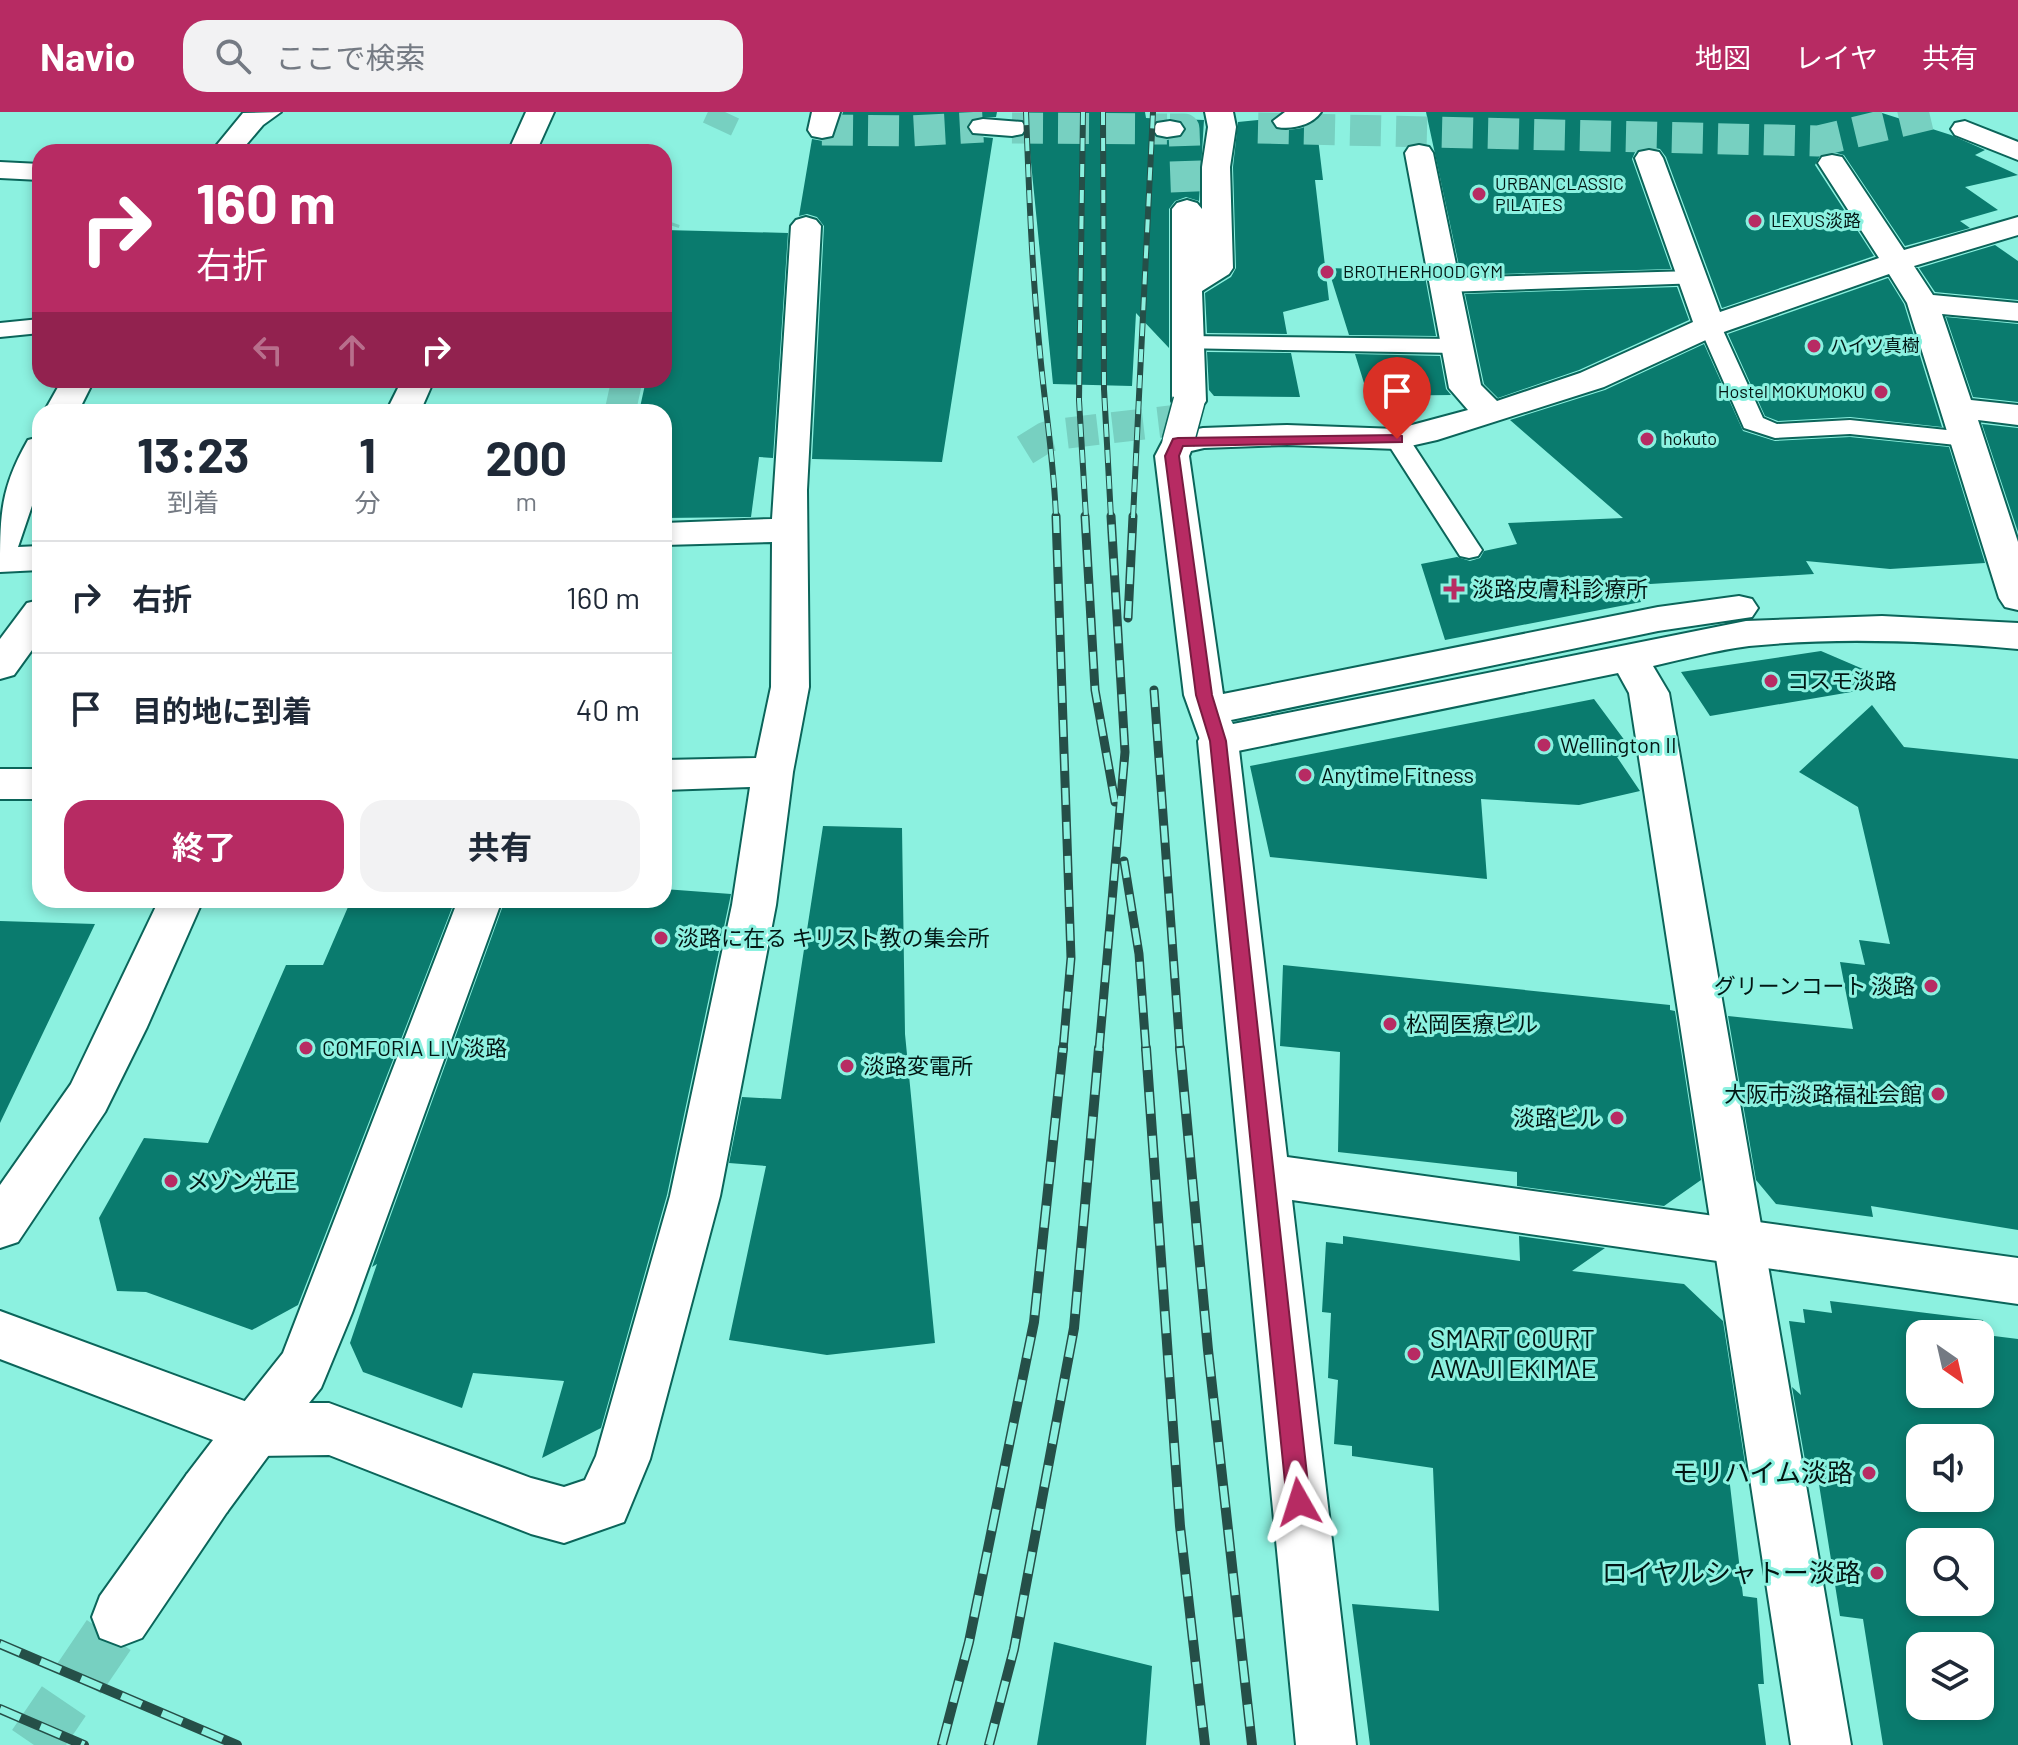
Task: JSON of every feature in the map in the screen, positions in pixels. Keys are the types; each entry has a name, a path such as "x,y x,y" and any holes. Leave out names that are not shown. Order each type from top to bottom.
{"street":[{"path":"232,144 253,119 267,112"},
{"path":"526,144 540,112"},
{"path":"1186,288 1218,268 1216,167 1229,122"},
{"path":"983,127 1012,128"},
{"path":"1965,129 2018,152"},
{"path":"1419,153 1465,388 1491,414"},
{"path":"1649,158 1710,326"},
{"path":"1832,163 1923,303 2018,598"},
{"path":"0,170 32,172"},
{"path":"1187,209 1189,401 1181,443 1172,456 1213,726 1326,1745"},
{"path":"0,1335 255,1430 329,1429 531,1506 564,1515 604,1502 623,1459 695,1196 754,905 773,772 790,687 789,530 806,226"},
{"path":"1181,443 1203,438 1287,435 1397,439 1491,414 1592,380 1710,326 1898,262 2018,226"},
{"path":"1923,303 2018,312"},
{"path":"1962,424 2018,415"},
{"path":"0,548 22,465"},
{"path":"672,534 789,530"},
{"path":"0,560 32,558"},
{"path":"1213,726 1658,619 1777,603 1844,599 2018,609"},
{"path":"1,664 32,623"},
{"path":"1213,726 1629,658 1746,634 1827,628 1923,629 2018,636"},
{"path":"1629,658 1649,693 1821,1745"},
{"path":"672,775 773,772"},
{"path":"0,784 32,784"},
{"path":"0,1226 88,1098 177,908"},
{"path":"121,1617 207,1493 302,1370 477,908"},
{"path":"1263,1175 2018,1281"}],"lane":[{"path":"1445,285 1693,278"},
{"path":"1710,326 1753,423 1775,431 1962,424"},
{"path":"0,330 32,327"},
{"path":"1186,343 1456,346"},
{"path":"1397,439 1469,550"}],"building":[{"path":"843,112 997,112 996,117 972,118 966,125 973,136 993,138 942,462 812,459 824,226 817,217 807,214 799,216 812,139 823,141 835,137"},
{"path":"1026,112 1145,112 1146,118 1164,119 1154,121 1150,131 1156,138 1166,140 1180,138 1186,131 1182,121 1177,119 1204,120 1199,201 1186,197 1175,201 1169,209 1169,348 1136,313 1132,386 1053,384"},
{"path":"1426,112 1879,112 1951,135 1985,150 1975,155 2018,175 1965,187 1998,210 1960,221 1970,228 1905,246 1844,155 1833,152 1821,154 1815,165 1874,256 1722,308 1666,157 1660,149 1650,147 1636,150 1632,159 1671,269 1461,275"},
{"path":"1270,120 1274,129 1283,131 1316,122 1323,180 1315,180 1329,300 1283,312 1287,334 1207,333 1205,293 1231,277 1236,268 1233,167 1238,122"},
{"path":"672,230 788,233 773,458 759,457 751,517 672,518 672,404 641,404 644,388 672,388"},
{"path":"1995,245 2018,261 2018,300 1935,292 1919,268"},
{"path":"1328,268 1424,271 1436,336 1349,335"},
{"path":"1888,278 1904,304 1942,427 1850,417 1778,421 1765,416 1728,334"},
{"path":"1677,287 1689,320 1579,370 1498,398 1484,384 1465,294"},
{"path":"1946,317 2018,324 2018,402 1973,397"},
{"path":"1704,344 1743,431 1775,441 1850,437 1949,447 1985,563 1890,569 1806,561 1814,574 1634,585 1641,602 1445,640 1421,564 1457,557 1470,561 1480,558 1484,551 1517,544 1508,523 1623,518 1510,420 1605,390"},
{"path":"1207,352 1291,353 1300,397 1214,396 1209,390"},
{"path":"1355,354 1440,356 1446,389 1451,395 1368,396"},
{"path":"1982,424 2018,428 2018,532"},
{"name":"コスモ淡路","path":"1821,651 1898,684 1710,716 1681,672"},
{"path":"1594,699 1631,749 1628,750 1631,754 1617,757 1640,791 1579,805 1481,799 1487,879 1270,857 1250,766"},
{"path":"1872,705 1904,747 2018,759 2018,1230 1871,1206 1873,1217 1776,1204 1756,1180 1728,1016 1853,1029 1840,962 1865,965 1859,940 1890,944 1858,807 1799,772"},
{"name":"淡路変電所","path":"823,826 902,828 905,1034 935,1343 827,1355 729,1340 766,1166 729,1163 742,1097 781,1099"},
{"path":"672,890 731,894 667,1195 601,1428 542,1458 564,1381 473,1373 462,1408 363,1372 350,1343 377,1264 372,1267 502,908 672,908"},
{"path":"348,908 452,908 298,1305 252,1330 146,1292 117,1291 99,1218 144,1138 208,1143 286,965 323,965"},
{"path":"0,921 95,924 0,1123"},
{"path":"1283,965 1670,1005 1670,1010 1675,1011 1701,1180 1664,1206 1517,1186 1517,1172 1338,1152 1340,1052 1280,1046"},
{"path":"1343,1236 1520,1261 1519,1236 1605,1248 1572,1271 1684,1284 1723,1321 1746,1470 1728,1468 1743,1596 1757,1598 1764,1684 1758,1684 1766,1745 1370,1745 1352,1604 1439,1611 1433,1468 1352,1456 1352,1446 1334,1444 1338,1380 1328,1378 1331,1313 1322,1312 1326,1242 1343,1244"},
{"path":"1830,1301 1983,1320 1906,1320 1906,1408 1994,1408 1994,1336 2018,1339 2018,1745 1883,1745 1863,1619 1840,1616 1818,1478 1808,1477 1792,1387 1801,1395 1789,1321 1805,1323 1803,1309 1832,1313"},
{"path":"1054,1642 1152,1666 1146,1745 1037,1745"}],"tunnel":[{"path":"717,129 725,112"},
{"path":"1258,128 1818,141 1940,112"},
{"path":"822,130 911,131 983,127"},
{"path":"1012,128 1167,129"},
{"path":"1170,129 1184,129 1187,209"},
{"path":"622,404 625,388"},
{"path":"1025,450 1046,437 1059,434 1204,417"},
{"path":"34,1745 121,1617"}],"railway":[{"path":"1026,112 1035,293 1056,518"},
{"path":"1083,112 1079,400 1086,518"},
{"path":"1103,112 1104,389 1111,518"},
{"path":"1133,518 1153,112"},
{"path":"1056,516 1071,958 1063,1050"},
{"path":"1085,516 1095,690 1115,802"},
{"path":"1099,1050 1125,752 1111,516"},
{"path":"1128,618 1133,516"},
{"path":"1154,690 1180,1050"},
{"path":"1124,861 1139,954 1146,1050"},
{"path":"942,1745 969,1642 1034,1322 1063,1048"},
{"path":"989,1745 1014,1649 1074,1328 1099,1048"},
{"path":"1146,1048 1180,1526 1205,1745"},
{"path":"1180,1048 1208,1350 1252,1745"},
{"path":"0,1644 237,1745"},
{"path":"0,1709 84,1745"}],"place":[{"name":"URBAN CLASSIC PILATES","path":"1479,194"},
{"name":"LEXUS淡路","path":"1755,221"},
{"name":"BROTHERHOOD GYM","path":"1327,272"},
{"name":"ハイツ真樹","path":"1814,346"},
{"name":"Hostel MOKUMOKU","path":"1881,392"},
{"name":"hokuto","path":"1647,439"},
{"name":"淡路皮膚科診療所","path":"1454,589"},
{"name":"コスモ淡路","path":"1771,681"},
{"name":"Wellington II","path":"1544,745"},
{"name":"Anytime Fitness","path":"1305,775"},
{"name":"淡路に在る キリスト教の集会所","path":"661,938"},
{"name":"グリーンコート 淡路","path":"1931,986"},
{"name":"松岡医療ビル","path":"1390,1024"},
{"name":"COMFORIA LIV 淡路","path":"306,1048"},
{"name":"淡路変電所","path":"847,1066"},
{"name":"大阪市淡路福祉会館","path":"1938,1094"},
{"name":"淡路ビル","path":"1617,1118"},
{"name":"メゾン光正","path":"171,1181"},
{"name":"SMART COURT AWAJI EKIMAE","path":"1414,1354"},
{"name":"モリハイム淡路","path":"1869,1473"},
{"name":"ロイヤルシャトー淡路","path":"1877,1573"}],"route":[{"path":"1299,1502 1218,741 1204,695 1172,456 1178,442 1397,439"}]}
